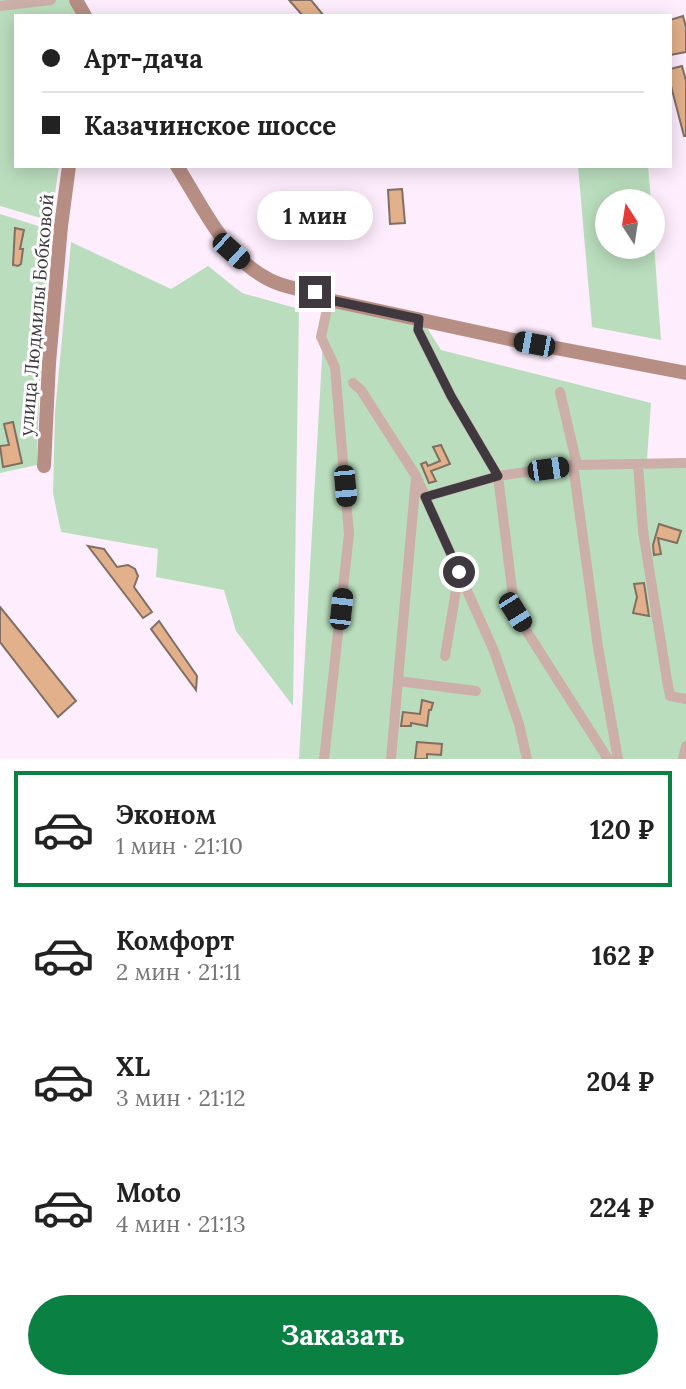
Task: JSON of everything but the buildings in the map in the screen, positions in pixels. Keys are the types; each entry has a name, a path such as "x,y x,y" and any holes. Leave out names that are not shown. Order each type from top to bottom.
{"main road":[{"name":"улица Людмилы Бобковой","path":"44,466 50,349 69,168"},
{"path":"178,168 231,251 269,281 315,292 330,300 686,373"}],"street":[{"path":"0,6 51,0"},
{"path":"324,759 349,534 335,367 321,337 330,300"},
{"path":"419,319 418,330 451,396 498,476 515,612 608,759"},
{"path":"353,383 361,390 416,476 494,651 519,724 527,759"},
{"path":"560,392 575,465 598,647 618,759"},
{"path":"425,497 498,476 575,465 686,463"},
{"path":"638,464 643,531 670,696 686,699"},
{"path":"391,759 416,476"},
{"path":"445,656 459,572"},
{"path":"398,681 476,691"},
{"path":"683,759 686,746"}],"green space":[{"path":"0,0 69,0 78,14 14,14 14,168 59,168 51,221 0,206"},
{"path":"578,168 648,168 650,189 595,189 595,259 655,259 661,340 592,327"},
{"path":"0,214 51,230 39,395 37,465 0,473"},
{"path":"71,242 171,289 208,266 242,293 299,309 293,706 236,631 224,590 156,577 158,549 61,532 53,493 55,412"},
{"path":"325,306 427,328 441,350 651,403 647,459 686,460 686,759 299,759"}],"route":[{"path":"315,292 330,300 419,319 418,330 451,396 498,476 425,497 459,572"}]}
